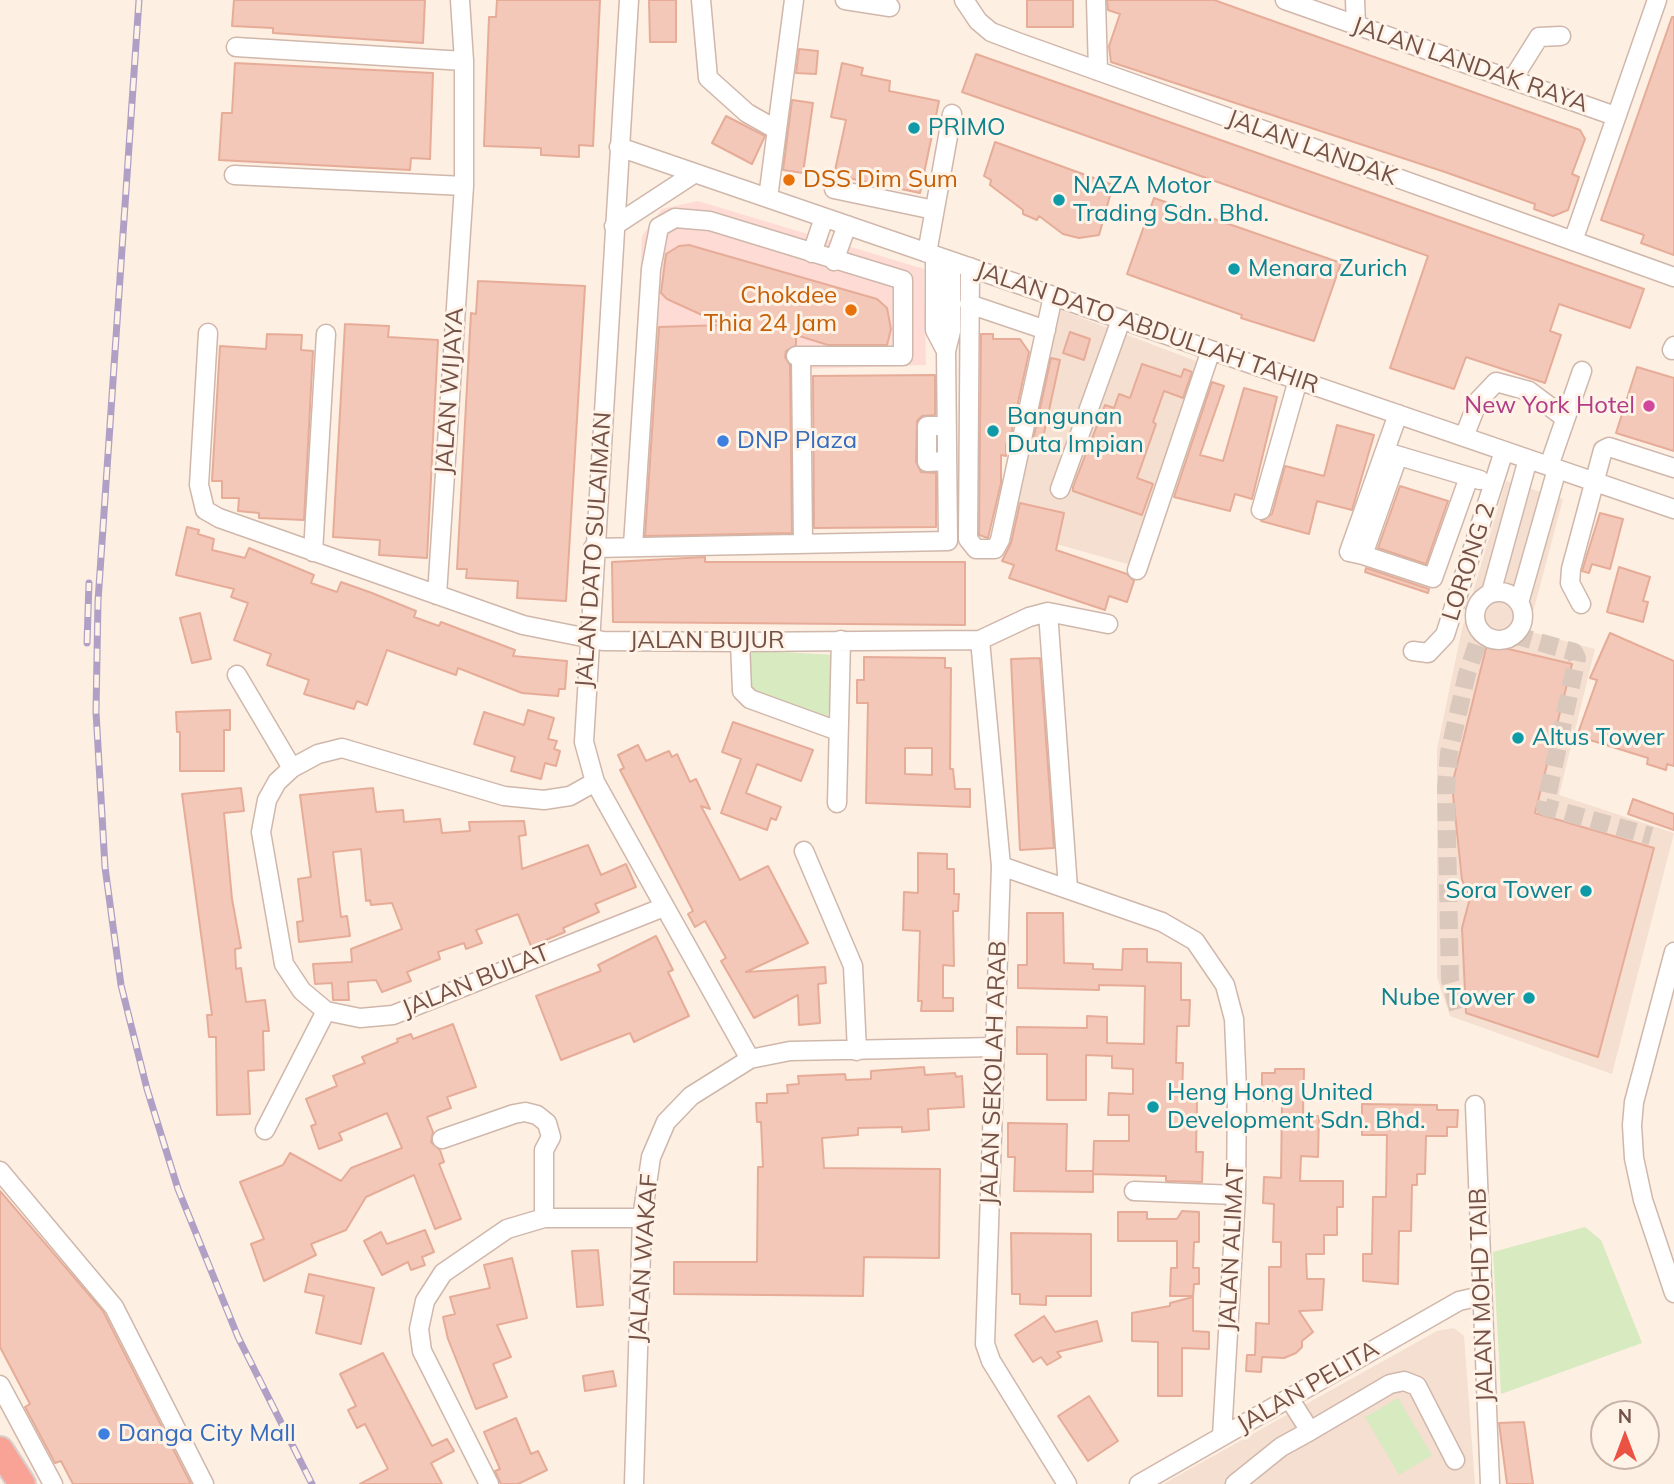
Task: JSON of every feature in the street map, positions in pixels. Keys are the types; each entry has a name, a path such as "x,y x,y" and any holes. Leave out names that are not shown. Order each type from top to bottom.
{"highway":[{"path":"0,1450 22,1484"},
{"path":"0,1457 12,1484"}],"street":[{"name":"JALAN WIJAYA","path":"437,595 464,186 464,61 460,0"},
{"name":"JALAN DATO SULAIMAN","path":"629,0 593,548 584,742 596,782 750,1059"},
{"path":"701,0 708,78 747,113 777,130"},
{"path":"768,198 794,0"},
{"path":"845,0 890,7"},
{"name":"JALAN LANDAK","path":"964,0 978,21 991,32 1674,277"},
{"path":"1096,0 1098,71"},
{"name":"JALAN LANDAK RAYA","path":"1285,0 1615,116"},
{"path":"1355,0 1356,25"},
{"path":"1573,241 1657,0"},
{"path":"1513,80 1539,37 1561,36"},
{"path":"236,47 464,61"},
{"path":"593,548 634,545 948,541 946,351 935,330 938,256 934,210 952,114"},
{"name":"JALAN DATO ABDULLAH TAHIR","path":"620,147 1674,509"},
{"path":"614,226 695,173"},
{"path":"234,175 464,186"},
{"path":"834,189 934,210"},
{"path":"634,545 651,269 659,227 675,218 710,221 903,280 903,356 799,356 803,543"},
{"path":"811,253 824,218"},
{"path":"834,261 847,225"},
{"path":"970,267 968,540 976,549 995,549 1000,541 1053,296"},
{"path":"969,303 1046,330"},
{"path":"1059,489 1121,320"},
{"name":"JALAN BUJUR","path":"208,333 199,485 205,510 219,519 523,625 588,639 740,642 980,640 1029,617 1048,612"},
{"path":"313,551 326,334"},
{"path":"1137,570 1211,351"},
{"path":"1519,603 1507,593 1491,593 1484,597 1475,610 1476,626 1487,638 1503,640 1517,632 1523,621 1519,603 1544,514 1565,418 1582,371"},
{"path":"1261,510 1298,380"},
{"path":"1464,437 1478,401 1496,382 1529,391 1565,418"},
{"path":"1398,414 1392,454 1363,555 1433,578 1469,477"},
{"path":"1581,604 1570,583 1571,569 1606,447 1674,468"},
{"name":"LORONG 2","path":"1413,651 1427,653 1446,635 1504,451"},
{"path":"1392,454 1494,484"},
{"path":"1491,593 1528,459"},
{"path":"1514,506 1544,514"},
{"path":"1069,888 1048,612 1108,624"},
{"path":"837,803 841,640"},
{"name":"JALAN SEKOLAH ARAB","path":"980,640 1002,866 985,1344 991,1361 1067,1484"},
{"path":"740,642 742,691 750,699 838,731"},
{"path":"237,675 292,768"},
{"name":"JALAN BULAT","path":"596,782 570,796 544,800 504,796 342,748 318,754 292,768 277,782 267,800 261,832 284,964 302,991 326,1010 360,1018 393,1015 664,907"},
{"path":"804,851 853,966 857,1051"},
{"name":"JALAN ALIMAT","path":"1002,866 1162,922 1195,941 1226,985 1234,1019 1236,1195 1222,1436"},
{"path":"1674,952 1634,1102 1632,1125 1634,1158 1643,1200 1674,1293"},
{"path":"265,1130 326,1010"},
{"name":"JALAN WAKAF","path":"634,1484 642,1218 651,1157 666,1122 691,1096 750,1059 790,1051 995,1047"},
{"name":"JALAN MOHD TAIB","path":"1475,1105 1490,1484"},
{"path":"442,1139 514,1114 525,1112 537,1115 547,1123 551,1137 544,1150 544,1218"},
{"path":"0,1171 114,1307 204,1484"},
{"path":"1134,1191 1236,1195"},
{"path":"489,1484 422,1351 419,1329 425,1301 443,1273 507,1229 544,1218 642,1218"},
{"name":"JALAN PELITA","path":"1139,1484 1459,1301 1481,1296"},
{"path":"1235,1484 1281,1447 1390,1384 1404,1381 1417,1386 1455,1460"},
{"path":"0,1385 53,1484"},
{"path":"1289,1398 1310,1431"}],"shaded area":[{"name":"DNP Plaza","path":"698,201 924,269 926,365 808,369 808,551 627,550 642,236 662,209"},
{"path":"1055,308 1204,364 1135,566 1006,530"},
{"path":"1506,481 1563,499 1528,631 1595,649 1559,795 1674,833 1612,1074 1450,1016 1437,977 1437,749 1462,629"},
{"path":"1454,1328 1464,1336 1475,1484 1163,1484 1437,1331"}],"green space":[{"path":"747,650 835,655 828,718 754,693 748,683"},
{"path":"1585,1227 1601,1240 1642,1343 1501,1394 1493,1252"},
{"path":"1398,1398 1432,1455 1399,1475 1365,1417"}],"building":[{"path":"234,0 425,0 423,43 273,33 273,28 232,26"},
{"path":"497,0 600,0 593,146 579,145 579,157 541,155 541,148 484,146 489,17 496,17"},
{"path":"649,0 676,0 676,42 650,42"},
{"path":"1027,0 1073,0 1073,27 1027,27"},
{"path":"1107,0 1214,0 1580,130 1585,139 1572,174 1579,177 1568,210 1553,216 1534,209 1535,204 1445,172 1111,62 1109,46 1120,14 1108,10"},
{"path":"1672,17 1674,255 1641,243 1644,235 1601,220"},
{"path":"799,49 818,51 816,74 796,73"},
{"path":"976,54 1644,289 1630,328 1559,304 1550,331 1561,335 1545,383 1466,357 1454,389 1390,368 1428,256 962,92"},
{"path":"235,63 433,73 430,159 411,158 410,170 219,160 222,113 232,113"},
{"name":"PRIMO","path":"842,63 863,68 861,75 890,81 889,91 939,101 920,193 834,175 846,120 831,117"},
{"path":"792,100 813,103 803,173 783,170"},
{"path":"726,116 765,136 752,164 712,143"},
{"name":"NAZA Motor Trading Sdn. Bhd.","path":"995,142 1113,185 1099,235 1079,238 1063,234 1039,216 1037,220 1023,214 1023,210 990,185 991,180 984,176"},
{"name":"Menara Zurich","path":"1154,198 1341,263 1314,341 1241,318 1242,315 1127,274"},
{"name":"DNP Plaza","path":"689,245 877,299 887,308 891,329 887,345 828,345 796,335 796,345 786,351 785,357 790,365 792,533 645,536 659,327 724,325 667,299 661,293 666,254 679,246"},
{"path":"478,281 585,286 566,601 517,598 518,581 466,578 467,569 457,569 471,313 476,314"},
{"path":"345,324 389,326 388,337 438,340 427,558 379,555 380,540 333,537"},
{"path":"1070,332 1090,339 1084,360 1063,353"},
{"path":"267,334 302,335 301,350 313,351 304,520 259,518 259,513 238,511 239,498 222,498 222,481 212,481 220,346 266,349"},
{"name":"Bangunan Duta Impian","path":"981,334 993,334 993,339 1020,339 1029,352 1009,444 1006,444 1006,456 1001,455 1001,483 988,538 979,535"},
{"path":"1051,358 1060,360 1042,442 1033,440"},
{"path":"1142,364 1181,377 1184,369 1192,372 1183,398 1164,391 1153,422 1156,424 1137,478 1153,484 1142,515 1073,491 1073,487 1105,405 1114,408 1119,394 1130,398"},
{"name":"New York Hotel","path":"1637,367 1674,378 1674,451 1616,433"},
{"path":"935,375 935,415 922,416 917,421 916,462 921,472 936,473 936,527 814,528 813,376"},
{"path":"1212,382 1224,386 1200,455 1223,461 1244,388 1277,397 1252,499 1235,494 1230,511 1174,497"},
{"path":"1337,425 1374,435 1352,510 1317,501 1309,534 1261,521 1272,514 1285,466 1324,476"},
{"path":"1400,486 1448,501 1426,564 1378,548"},
{"path":"1020,503 1064,513 1056,550 1127,574 1134,581 1127,602 1109,596 1105,610 1009,578 1014,565 1002,561 1011,543"},
{"path":"1600,513 1623,519 1610,569 1592,564 1589,573 1582,571"},
{"path":"187,527 199,530 198,534 214,539 212,550 245,558 249,548 314,575 311,583 337,592 341,582 372,593 416,611 414,617 439,626 441,622 515,650 513,656 567,661 565,689 559,689 558,696 522,693 458,668 456,675 387,650 367,705 357,701 354,709 304,694 309,680 267,665 271,654 234,640 248,603 231,597 234,589 176,575"},
{"path":"705,557 705,562 965,562 965,625 613,622 612,562"},
{"path":"1619,567 1650,577 1643,601 1648,602 1643,622 1607,612"},
{"path":"1366,568 1429,589 1428,593 1365,572"},
{"path":"200,613 211,659 192,663 180,618"},
{"path":"1610,633 1674,661 1674,766 1667,764 1666,770 1647,764 1648,758 1577,736 1597,680 1590,678"},
{"path":"1487,644 1572,664 1535,813 1654,848 1598,1057 1466,1013 1462,928 1470,898 1462,880 1452,785"},
{"path":"864,657 945,658 945,668 951,668 950,769 953,769 955,789 970,789 970,807 866,803 868,703 857,703 857,680 864,680","holes":["905,748 932,748 932,775 905,774"]},
{"path":"1040,658 1054,848 1020,850 1011,659"},
{"path":"230,710 230,730 224,730 224,771 180,771 180,732 177,732 176,712"},
{"path":"528,710 554,718 548,739 557,741 554,749 560,751 556,766 545,763 541,779 511,771 515,757 474,744 484,712 524,725"},
{"path":"733,722 813,750 801,781 757,764 746,793 781,807 776,820 771,818 767,830 721,813 741,759 722,752"},
{"path":"638,745 646,761 669,751 672,757 677,754 690,782 696,779 710,809 701,806 740,880 768,866 808,943 746,972 825,967 826,983 818,984 820,1023 799,1025 798,995 754,1018 721,961 726,958 705,921 695,927 688,914 693,911 620,770 624,768 618,755"},
{"path":"241,788 244,811 224,813 232,899 241,948 235,949 236,969 241,968 246,1002 265,1000 269,1031 263,1031 264,1070 248,1071 250,1114 217,1115 216,1037 209,1037 207,1015 212,1015 182,794"},
{"path":"373,788 376,812 403,810 404,822 440,819 442,833 470,831 469,822 524,821 526,835 519,836 522,869 588,845 601,875 626,864 636,887 595,904 599,912 563,928 565,932 531,946 518,914 476,930 482,943 466,949 464,943 438,952 440,959 407,972 411,981 382,992 376,980 348,982 349,1000 333,1000 332,983 315,984 313,964 352,962 351,949 402,929 392,903 371,905 370,900 366,901 361,849 333,852 341,917 347,916 350,936 299,942 297,922 303,921 298,879 311,877 300,795"},
{"path":"1633,799 1674,814 1674,830 1628,814"},
{"path":"918,853 947,854 947,869 954,869 954,894 959,894 958,911 953,911 954,966 943,965 943,998 953,998 953,1011 921,1011 922,1001 918,1001 920,931 903,930 904,892 918,893"},
{"path":"1027,913 1063,913 1064,963 1093,964 1093,969 1122,970 1123,949 1147,949 1147,962 1181,963 1181,1000 1190,1000 1189,1026 1177,1026 1176,1063 1183,1063 1182,1099 1197,1100 1196,1152 1203,1152 1202,1182 1166,1181 1166,1176 1093,1174 1094,1141 1129,1141 1129,1115 1108,1115 1109,1093 1133,1094 1133,1069 1112,1068 1112,1056 1086,1055 1086,1100 1047,1100 1047,1054 1017,1054 1017,1027 1087,1028 1087,1016 1107,1017 1107,1043 1144,1044 1145,986 1099,985 1099,990 1018,988 1018,965 1027,965"},
{"path":"656,936 673,970 668,972 689,1016 634,1042 630,1033 561,1060 536,996 601,971 598,965"},
{"path":"453,1024 476,1087 447,1097 451,1108 427,1117 433,1132 431,1142 440,1150 444,1162 439,1164 461,1219 435,1229 414,1175 366,1197 346,1230 311,1244 316,1255 264,1281 251,1244 264,1239 240,1182 283,1165 290,1153 341,1181 351,1168 402,1148 387,1113 339,1133 342,1140 319,1149 311,1126 316,1124 306,1099 337,1086 333,1076 365,1063 362,1057 398,1042 397,1039 411,1034 413,1039"},
{"path":"924,1067 925,1075 955,1073 956,1077 962,1076 964,1107 928,1109 929,1130 902,1132 902,1127 858,1128 858,1135 822,1138 824,1168 940,1169 939,1258 864,1257 863,1296 674,1294 674,1262 757,1262 758,1167 763,1167 761,1122 757,1122 756,1103 767,1103 767,1094 788,1093 787,1085 799,1084 798,1076 845,1074 846,1080 871,1079 871,1071"},
{"path":"1275,1069 1304,1069 1303,1116 1319,1116 1318,1157 1301,1156 1300,1181 1343,1181 1343,1207 1337,1207 1337,1235 1324,1235 1324,1254 1306,1254 1307,1279 1324,1279 1322,1310 1299,1311 1313,1332 1302,1341 1302,1347 1296,1353 1284,1358 1262,1357 1261,1372 1246,1371 1247,1355 1255,1355 1256,1323 1269,1324 1269,1267 1281,1267 1281,1242 1273,1242 1274,1204 1263,1203 1264,1177 1281,1178 1282,1101 1262,1101 1262,1073 1275,1073"},
{"path":"1362,1104 1437,1105 1437,1110 1458,1110 1457,1127 1447,1127 1447,1136 1426,1136 1425,1174 1417,1174 1417,1185 1412,1185 1411,1231 1399,1231 1398,1284 1363,1281 1363,1254 1372,1254 1373,1197 1386,1197 1387,1135 1362,1135"},
{"path":"1008,1123 1067,1124 1066,1171 1093,1171 1093,1192 1014,1191 1015,1157 1008,1157"},
{"path":"0,1191 103,1311 191,1484 73,1484 61,1461 55,1463 25,1407 30,1404 0,1347"},
{"path":"1182,1211 1199,1212 1199,1242 1194,1242 1193,1268 1199,1268 1199,1284 1194,1284 1193,1296 1170,1296 1171,1268 1177,1268 1177,1241 1118,1241 1118,1212 1147,1212 1147,1219 1177,1219"},
{"path":"425,1230 434,1252 422,1257 425,1265 411,1270 408,1262 382,1275 364,1241 381,1232 387,1244"},
{"path":"1011,1233 1091,1234 1091,1296 1046,1296 1046,1305 1020,1304 1020,1294 1012,1294"},
{"path":"598,1250 603,1305 577,1307 572,1251"},
{"path":"512,1258 527,1318 497,1325 511,1357 493,1364 507,1397 476,1409 448,1339 443,1317 455,1314 450,1297 490,1288 484,1265"},
{"path":"309,1274 374,1288 361,1344 316,1333 324,1296 305,1292"},
{"path":"1193,1297 1193,1331 1209,1332 1209,1349 1182,1348 1182,1396 1158,1396 1158,1342 1132,1341 1132,1313 1170,1306 1170,1303"},
{"path":"1044,1316 1055,1332 1097,1321 1102,1341 1057,1352 1061,1357 1047,1365 1041,1357 1033,1362 1015,1335"},
{"path":"383,1353 432,1446 447,1439 454,1451 431,1463 442,1484 360,1484 388,1469 365,1424 357,1428 348,1410 356,1406 340,1374"},
{"path":"613,1371 616,1386 585,1391 583,1376"},
{"path":"1089,1396 1118,1441 1088,1461 1058,1416"},
{"path":"516,1418 531,1454 538,1451 547,1470 518,1484 501,1484 495,1471 500,1469 484,1432"},
{"path":"1524,1422 1533,1484 1507,1484 1499,1423"}],"tunnel":[{"path":"1514,635 1574,652 1577,658 1545,807 1651,836"},
{"path":"1458,1009 1450,980 1446,788 1449,753 1467,674 1477,644 1487,637"}],"railway":[{"path":"139,0 98,601 96,712 105,867 121,985 147,1089 178,1189 238,1337 312,1484"},
{"path":"87,643 89,583"}],"place":[{"name":"PRIMO","path":"914,128"},
{"name":"DSS Dim Sum","path":"789,180"},
{"name":"NAZA Motor Trading Sdn. Bhd.","path":"1059,200"},
{"name":"Menara Zurich","path":"1234,269"},
{"name":"Chokdee Thia 24 Jam","path":"851,310"},
{"name":"New York Hotel","path":"1649,406"},
{"name":"Bangunan Duta Impian","path":"993,431"},
{"name":"DNP Plaza","path":"723,441"},
{"name":"Altus Tower","path":"1518,738"},
{"name":"Sora Tower","path":"1586,891"},
{"name":"Nube Tower","path":"1529,998"},
{"name":"Heng Hong United Development Sdn. Bhd.","path":"1153,1107"},
{"name":"Danga City Mall","path":"104,1434"}]}
